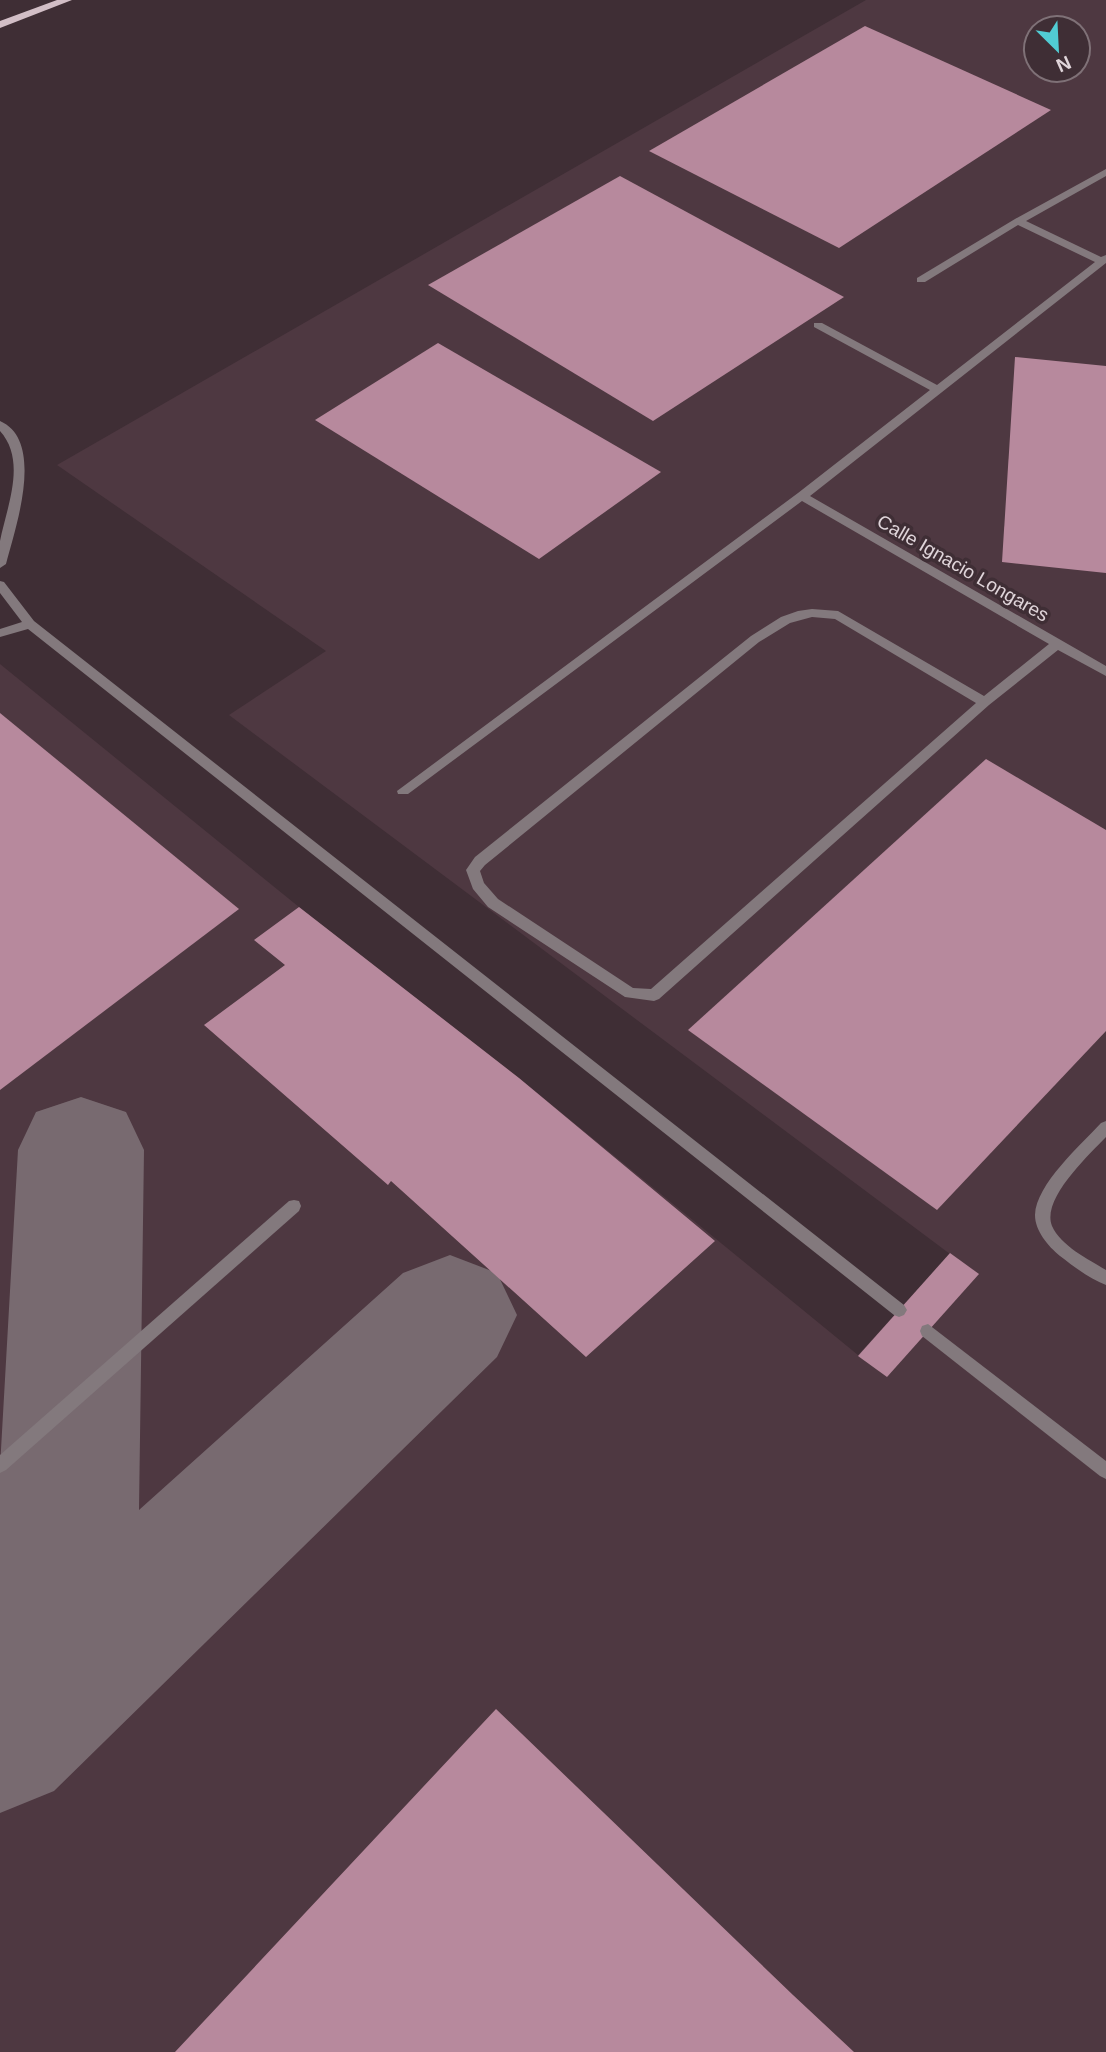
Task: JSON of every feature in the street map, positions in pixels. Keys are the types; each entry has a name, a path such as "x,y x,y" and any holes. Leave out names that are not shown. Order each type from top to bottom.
{"main road":[{"path":"0,25 67,0"}],"lane":[{"path":"921,280 1106,172"},
{"path":"403,791 802,496 1103,259 1018,221"},
{"path":"818,325 936,390"},
{"path":"0,424 18,452 20,476 0,564"},
{"name":"Calle Ignacio Longares","path":"802,496 1106,671"},
{"path":"0,584 30,624 899,1310"},
{"path":"985,702 838,615 811,610 794,616 755,639 480,861 473,870 478,885 493,903 630,993 654,995 985,702 1058,643"},
{"path":"0,633 30,624"},
{"path":"1106,1127 1050,1191 1042,1206 1044,1225 1062,1249 1106,1278"},
{"path":"0,1465 294,1206"},
{"path":"928,1331 1106,1471"}],"shaded area":[{"path":"866,0 1106,0 1106,2052 0,2052 0,664 299,907 519,1078 858,1355 950,1254 229,715 326,651 57,465"}],"building":[{"path":"865,26 1051,110 839,248 649,151"},
{"path":"620,176 844,297 653,421 428,285"},
{"path":"438,343 661,472 539,559 315,420"},
{"path":"1015,357 1106,366 1106,573 1002,562"},
{"path":"0,713 239,909 0,1090"},
{"path":"986,759 1106,830 1106,1031 937,1210 688,1030"},
{"path":"299,907 519,1078 715,1241 586,1357 391,1181 388,1185 204,1025 285,965 254,940"},
{"path":"950,1253 979,1274 887,1377 858,1356"},
{"path":"496,1709 793,1995 854,2052 175,2052"}],"taxiway":[{"path":"8,1713 39,1657 64,1578 74,1401 81,1150"},
{"path":"0,1737 450,1315"}]}
